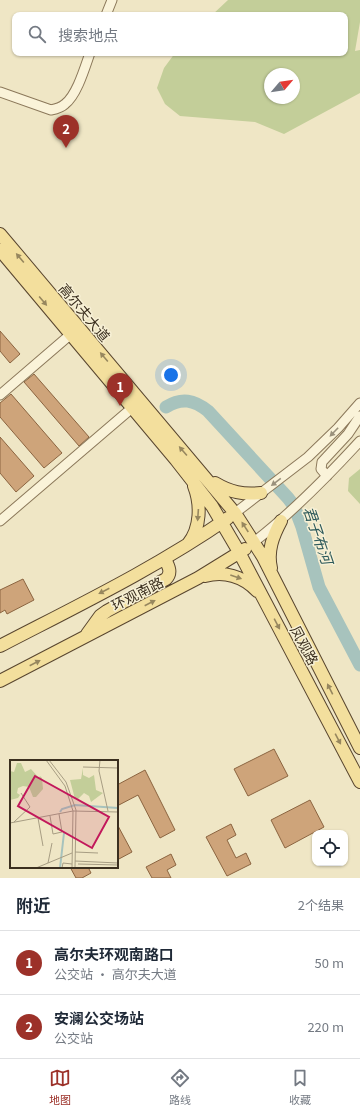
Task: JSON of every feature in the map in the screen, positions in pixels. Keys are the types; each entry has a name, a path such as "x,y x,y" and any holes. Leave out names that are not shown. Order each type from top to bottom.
{"main road":[{"name":"高尔夫大道","path":"0,234 139,411"},
{"name":"高尔夫大道","path":"0,250 139,411"},
{"path":"139,411 163,435 196,474 235,513"},
{"path":"196,474 232,492 247,494 261,493"},
{"path":"196,474 222,522"},
{"path":"185,548 195,533 199,516 196,474"},
{"name":"环观南路","path":"0,646 185,548 235,513"},
{"name":"凤观路","path":"235,513 254,542 273,577 360,748"},
{"path":"273,577 270,566 270,547 281,520"},
{"name":"凤观路","path":"222,522 360,782"},
{"name":"环观南路","path":"0,681 198,578 254,542"},
{"path":"85,637 100,616 166,579 169,576 169,568 164,559"},
{"path":"198,578 212,574 222,574 239,578 254,588 265,602"}],"street":[{"path":"107,12 112,0"},
{"path":"0,92 50,110 58,108 66,104 73,95 89,56"},
{"path":"0,395 71,334"},
{"name":"环观南路","path":"235,513 292,470 324,443 360,403"},
{"path":"0,521 139,411"},
{"path":"360,416 348,434 322,462 321,469 327,476 360,441"},
{"name":"环观南路","path":"254,542 311,493 327,476"}],"green space":[{"path":"228,0 360,0 360,22 355,51 360,50 360,93 284,134 255,122 180,116 165,104 157,88 164,68 173,56 348,56 348,12 215,12"},
{"path":"360,469 360,504 348,491 349,478"}],"building":[{"path":"0,331 20,354 10,363 0,351"},
{"path":"34,374 89,437 79,446 24,382"},
{"path":"11,394 62,453 44,468 0,417 0,403"},
{"path":"0,437 34,476 16,492 0,473"},
{"path":"23,579 34,600 7,614 5,610 0,613 0,590"},
{"path":"274,749 288,776 248,796 234,769"},
{"path":"145,770 175,830 160,838 138,795 118,805 118,784"},
{"path":"310,800 324,827 318,830 312,830 312,833 285,848 271,820"},
{"path":"231,824 236,835 227,840 236,858 246,853 251,864 227,876 206,837"},
{"path":"118,826 132,852 118,859"},
{"path":"171,854 176,865 167,870 171,878 152,878 146,867"},
{"path":"71,868 88,868 91,873 82,878 76,878"}],"waterway":[{"name":"君子布河","path":"166,407 183,401 193,402 203,407 288,498 294,506 302,527 319,587 360,665"}],"place":[{"name":"安澜公交场站","path":"66,148"},
{"name":"高尔夫环观南路口","path":"120,406"}]}
